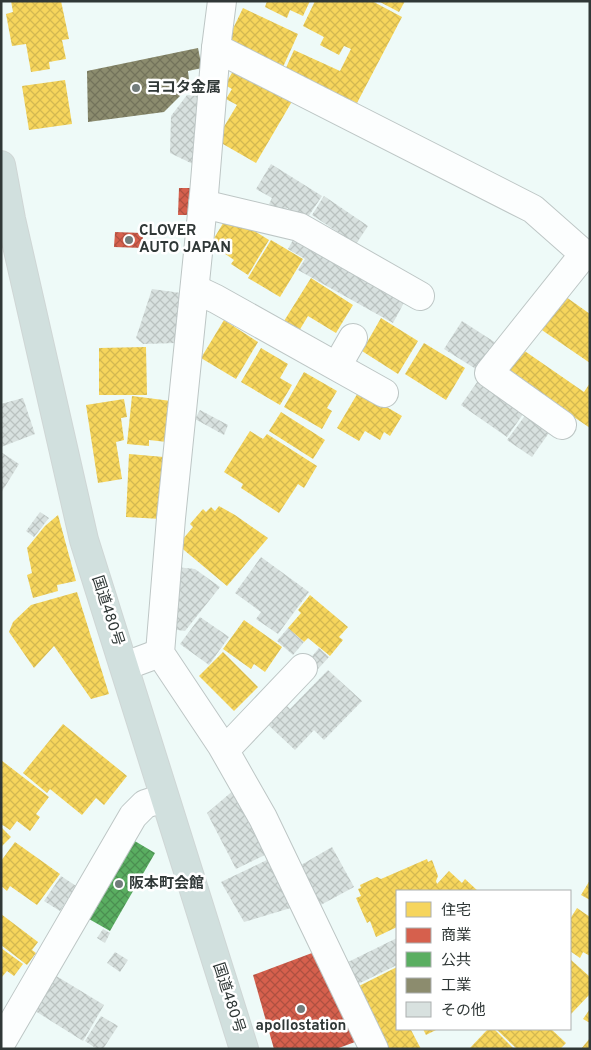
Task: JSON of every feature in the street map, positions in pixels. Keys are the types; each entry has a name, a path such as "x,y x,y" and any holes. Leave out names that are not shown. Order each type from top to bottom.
{"highway":[{"name":"国道480号","path":"1,165 11,219 84,540 244,1049"}],"street":[{"path":"222,1 171,518 160,653 225,750 263,818 374,1049"},
{"path":"216,48 533,209 584,254 489,373 562,425"},
{"path":"203,204 299,227 420,296"},
{"path":"194,289 216,299 384,393"},
{"path":"337,366 353,338"},
{"path":"125,666 160,653"},
{"path":"225,750 303,668"},
{"path":"1,1043 133,816 145,804 164,798"}],"building: 住宅":[{"path":"11,1 61,1 69,39 62,40 66,59 49,62 50,69 31,72 26,44 12,46 6,14 13,12"},
{"path":"267,1 310,1 303,16 290,10 287,18 265,7"},
{"path":"315,1 372,1 402,17 357,103 285,70 294,50 340,71 351,49 344,46 339,55 320,45 324,37 303,26"},
{"path":"378,1 405,1 399,12"},
{"path":"243,8 298,34 283,67 227,41"},
{"path":"237,64 294,98 256,163 216,140 237,105 226,99 232,89 225,85"},
{"path":"65,80 72,124 29,130 22,86"},
{"path":"228,215 269,240 248,275 231,264 234,260 221,251 224,246 213,240"},
{"path":"271,240 303,259 280,297 248,278"},
{"path":"311,278 353,305 336,333 308,316 299,331 284,321"},
{"path":"559,292 590,314 590,363 536,326"},
{"path":"381,318 418,341 398,374 362,351"},
{"path":"224,320 258,342 236,379 201,358"},
{"path":"424,343 465,368 446,400 405,374"},
{"path":"516,345 584,392 590,383 590,428 501,367"},
{"path":"146,347 147,395 99,395 99,348"},
{"path":"261,348 288,364 280,378 292,385 280,405 241,382"},
{"path":"304,372 337,391 327,408 332,411 322,429 284,407"},
{"path":"359,391 402,416 390,436 384,432 380,440 365,431 359,441 337,428"},
{"path":"132,396 171,401 167,442 149,440 149,446 127,444"},
{"path":"124,399 127,417 121,418 124,440 116,442 122,479 98,483 86,405"},
{"path":"281,412 325,440 313,459 269,431"},
{"path":"250,431 263,439 267,434 317,466 304,488 298,484 279,513 241,488 243,484 224,472"},
{"path":"129,454 164,457 161,519 126,517"},
{"path":"219,506 268,538 227,586 178,545 193,527 190,524 203,509 206,512 211,507 215,511"},
{"path":"58,515 76,581 57,585 58,591 33,598 27,575 32,573 27,548 45,526"},
{"path":"77,592 109,694 91,699 54,646 34,668 9,632 13,622 31,605"},
{"path":"310,595 348,627 339,637 343,640 330,656 308,638 304,642 288,628 301,613 298,610"},
{"path":"244,620 282,647 265,672 254,664 251,669 223,649"},
{"path":"223,652 258,687 234,711 199,676"},
{"path":"63,724 127,776 104,805 96,798 82,815 50,789 47,793 23,773"},
{"path":"1,760 49,797 36,814 40,817 30,831 17,821 10,830 1,824"},
{"path":"1,827 11,837 1,847"},
{"path":"15,842 60,874 37,905 10,886 7,891 1,886 1,861"},
{"path":"427,859 428,862 432,860 438,876 437,884 449,871 462,883 465,879 477,890 396,890 396,927 376,937 370,921 367,923 356,898 361,896 358,889 361,888 360,885 377,877 381,879"},
{"path":"590,880 590,900 581,895"},
{"path":"577,908 590,917 590,956 583,952 580,958 571,952 571,917"},
{"path":"1,914 38,942 32,950 36,953 27,965 1,945"},
{"path":"1,948 23,964 14,976 7,971 1,978"},
{"path":"571,960 590,977 590,994 571,1014"},
{"path":"396,968 396,1030 411,1030 421,1049 385,1049 355,988"},
{"path":"590,1009 590,1023 583,1019"},
{"path":"424,1030 436,1030 426,1035"},
{"path":"487,1030 495,1030 514,1049 469,1049"},
{"path":"497,1030 552,1030 566,1043 562,1049 517,1049"},
{"path":"590,1038 590,1049 581,1049"}],"building: 商業":[{"path":"179,188 194,188 192,215 178,215"},
{"name":"CLOVER AUTO JAPAN","path":"115,232 143,233 143,248 114,247"},
{"name":"apollostation","path":"312,953 355,1042 336,1049 274,1049 253,975"}],"building: 公共":[{"name":"阪本町会館","path":"128,837 155,853 110,931 82,915"}],"building: 工業":[{"name":"ヨコタ金属","path":"198,48 202,68 188,71 189,80 180,96 164,112 88,122 87,71"}],"building: その他":[{"path":"187,95 203,96 197,166 170,153 171,116"},
{"path":"271,164 322,196 306,220 287,208 284,213 269,204 272,198 256,189"},
{"path":"324,196 368,226 356,244 312,215"},
{"path":"295,236 406,299 393,323 298,270 305,259 288,249"},
{"path":"152,289 181,293 177,343 143,344 136,338"},
{"path":"462,321 496,343 479,371 444,349"},
{"path":"480,378 526,410 507,437 461,405"},
{"path":"23,398 35,434 1,447 1,404"},
{"path":"200,410 228,425 224,435 195,419"},
{"path":"527,413 551,430 532,457 507,440"},
{"path":"1,452 19,464 1,493"},
{"path":"40,512 49,518 34,537 26,531"},
{"path":"261,557 309,592 278,634 256,619 261,612 235,593"},
{"path":"176,567 195,569 220,587 185,631 171,629"},
{"path":"200,617 229,637 209,665 180,644"},
{"path":"288,628 304,642 293,655 277,641"},
{"path":"319,648 329,657 318,669 308,661"},
{"path":"328,670 362,701 324,740 314,730 295,750 264,721 282,701 290,709"},
{"path":"235,789 267,854 236,869 207,813"},
{"path":"332,847 354,887 317,907 296,868"},
{"path":"269,859 294,907 244,922 221,882"},
{"path":"61,876 76,886 60,911 44,901"},
{"path":"103,929 110,933 105,943 97,938"},
{"path":"396,938 396,965 354,986 344,964"},
{"path":"115,952 128,960 120,972 107,963"},
{"path":"53,974 104,1005 83,1041 32,1009"},
{"path":"101,1016 118,1026 103,1049 97,1049 85,1041"}],"place":[{"name":"ヨコタ金属","path":"136,88"},
{"name":"CLOVER AUTO JAPAN","path":"129,240"},
{"name":"阪本町会館","path":"119,884"},
{"name":"apollostation","path":"301,1009"}]}
